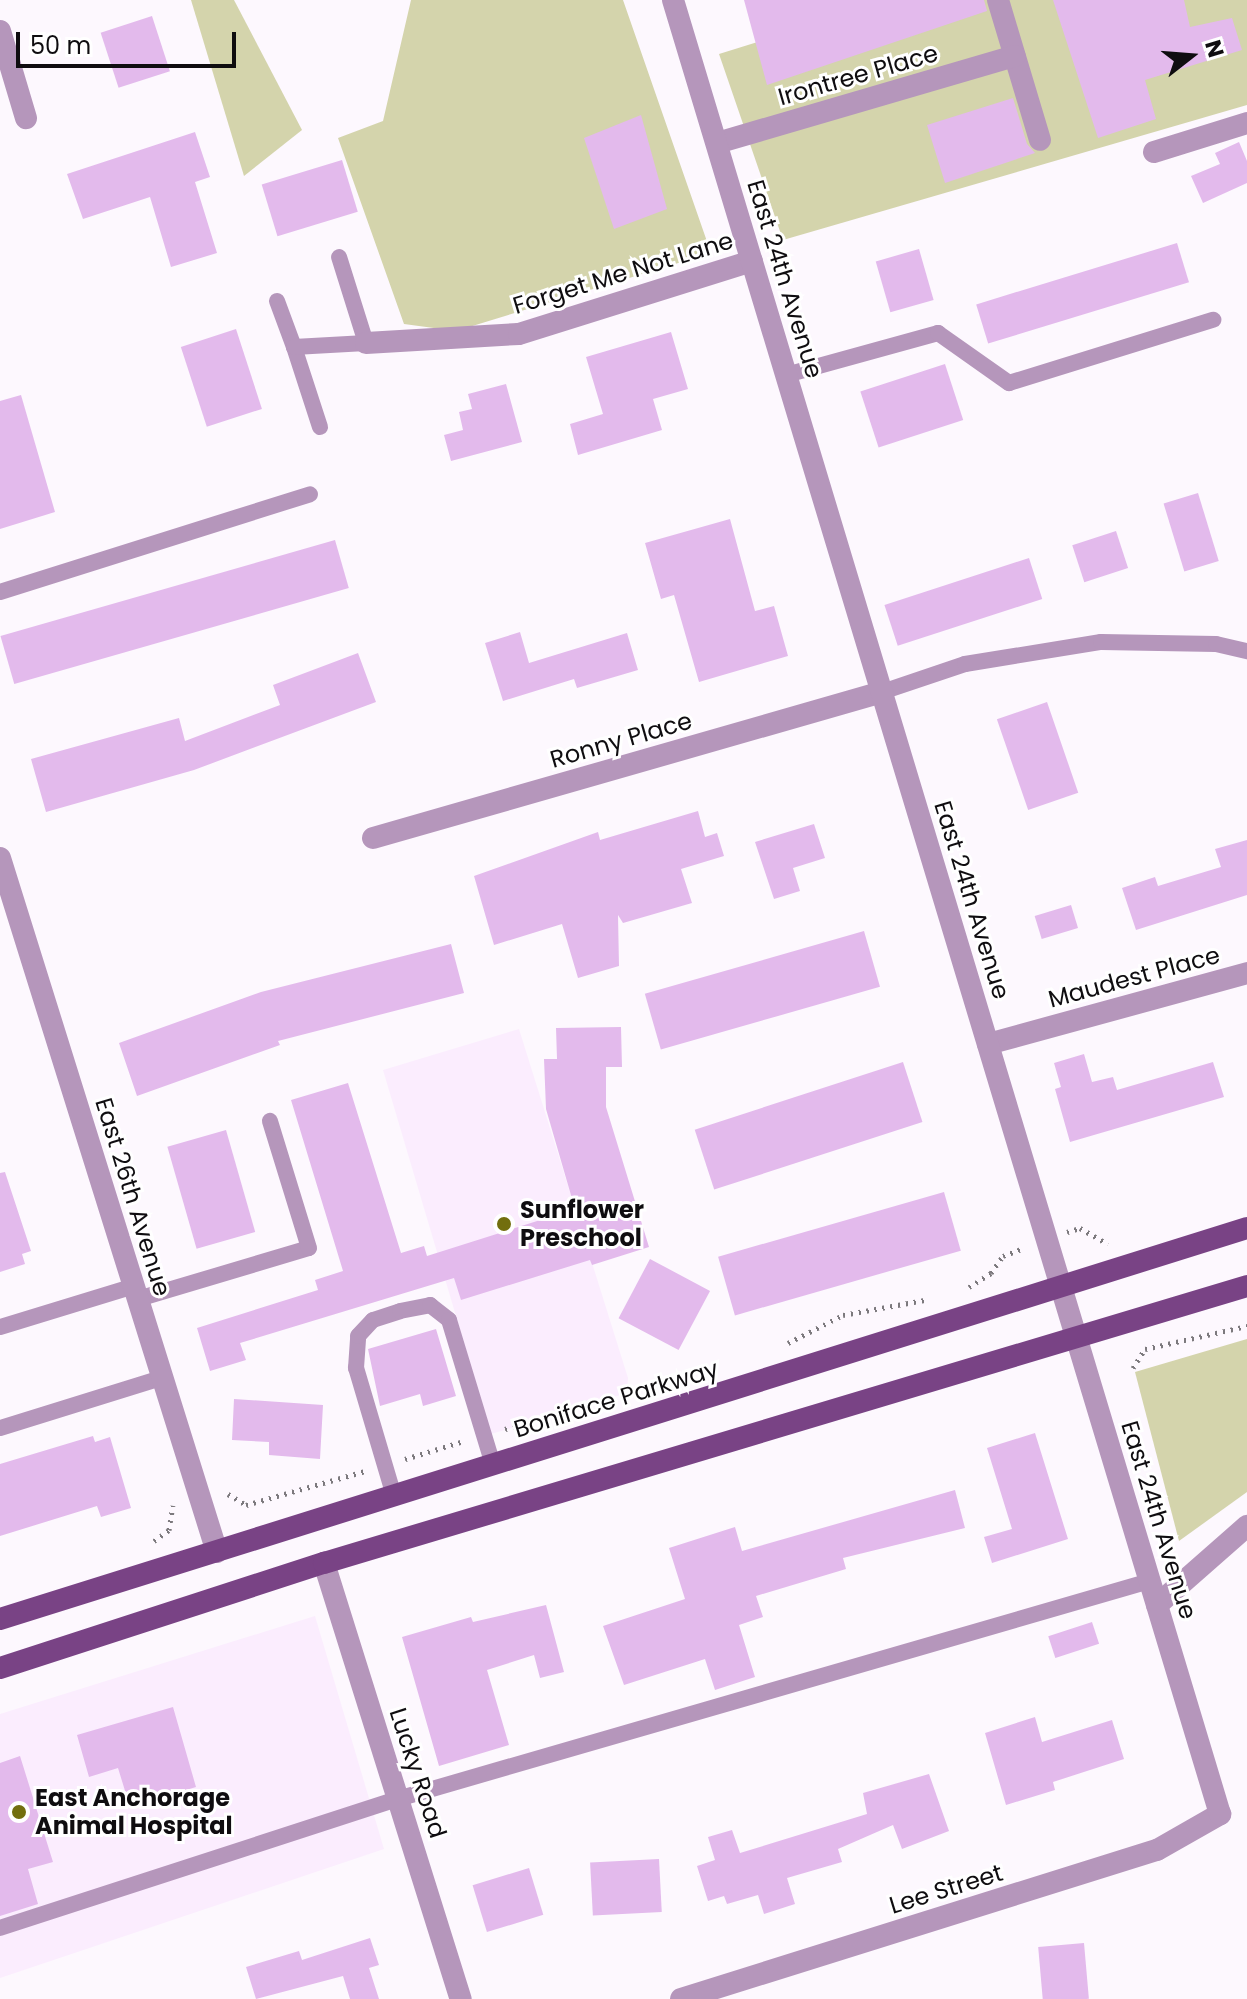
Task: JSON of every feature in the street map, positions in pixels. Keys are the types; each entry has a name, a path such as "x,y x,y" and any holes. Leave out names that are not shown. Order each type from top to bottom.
{"main road":[{"name":"Boniface Parkway","path":"0,1619 1247,1228"},
{"path":"0,1668 324,1563 1247,1286"}],"street":[{"name":"East 24th Avenue","path":"673,0 1220,1814"},
{"path":"998,0 1040,140"},
{"path":"0,31 26,118"},
{"name":"Irontree Place","path":"717,143 1015,56"},
{"path":"1154,152 1247,123"},
{"name":"Forget Me Not Lane","path":"366,343 519,334 752,261"},
{"name":"Ronny Place","path":"373,838 882,692"},
{"name":"East 26th Avenue","path":"0,858 217,1552"},
{"name":"Maudest Place","path":"988,1044 1247,973"},
{"path":"1157,1605 1247,1526"},
{"name":"Lucky Road","path":"324,1563 401,1798 461,1999"},
{"name":"Lee Street","path":"681,1999 1157,1850 1220,1814"}],"lane":[{"path":"294,347 366,343 339,257"},
{"path":"277,301 320,427"},
{"path":"786,375 938,333 1009,383 1213,320"},
{"path":"0,592 310,494"},
{"path":"882,692 965,664 1101,642 1216,644 1247,651"},
{"path":"0,1327 309,1248 270,1121"},
{"path":"394,1496 356,1368 358,1336 373,1320 400,1311 430,1305 449,1320 493,1465"},
{"path":"0,1428 162,1378"},
{"path":"0,1928 401,1798 1150,1581"}],"path":[{"path":"961,1292 991,1273 1003,1256 1080,1228 1111,1245"},
{"path":"780,1348 843,1315 929,1299"},
{"path":"1133,1368 1145,1349 1247,1326"},
{"path":"145,1544 169,1530 175,1520 173,1504 223,1487 246,1505 587,1405"}],"shaded area":[{"name":"Sunflower Preschool","path":"519,1029 628,1378 627,1393 491,1434 383,1070"},
{"path":"315,1616 384,1849 0,1978 0,1714"}],"green space":[{"path":"191,0 234,0 302,130 244,176"},
{"path":"411,0 623,0 711,253 456,331 404,324 338,138 383,121"},
{"path":"894,0 1247,0 1247,105 783,240 719,54"},
{"path":"1247,1339 1247,1492 1179,1541 1135,1372"}],"building":[{"path":"744,0 984,0 987,11 767,85"},
{"path":"1053,0 1184,0 1190,27 1232,18 1242,50 1145,80 1156,119 1098,138"},
{"path":"152,16 170,71 119,88 101,33"},
{"path":"1013,98 1027,144 1035,153 945,183 927,125"},
{"path":"641,115 667,209 614,229 584,138"},
{"path":"195,132 210,177 195,182 217,253 171,267 150,197 83,219 67,174"},
{"path":"1239,142 1247,161 1247,183 1203,203 1191,176 1220,164 1215,153"},
{"path":"342,160 358,212 277,236 262,185"},
{"path":"1177,243 1189,282 988,344 976,304"},
{"path":"919,249 934,300 890,312 876,261"},
{"path":"236,329 262,409 207,427 181,347"},
{"path":"671,332 688,389 653,399 662,430 578,455 570,424 603,414 586,357"},
{"path":"945,364 963,420 879,448 860,392"},
{"path":"506,384 522,442 451,461 444,435 463,430 459,412 472,409 468,394"},
{"path":"21,395 55,512 0,529 0,401"},
{"path":"1198,493 1219,561 1184,571 1164,504"},
{"path":"730,519 755,611 774,606 788,656 699,682 674,595 661,599 645,543"},
{"path":"1116,531 1128,568 1084,582 1072,545"},
{"path":"335,540 349,588 14,684 0,636"},
{"path":"1029,558 1042,599 898,646 884,605"},
{"path":"520,632 529,663 627,633 638,670 577,688 574,679 503,701 485,643"},
{"path":"358,653 376,702 194,770 46,812 31,759 179,718 185,741 280,705 273,685"},
{"path":"1047,702 1078,793 1028,810 997,719"},
{"path":"698,811 705,837 717,833 724,856 681,869 692,903 623,923 618,915 619,966 578,978 562,924 494,945 474,876 598,832 600,840"},
{"path":"814,824 825,858 793,868 800,891 774,899 755,842"},
{"path":"1247,840 1247,895 1136,930 1122,888 1155,877 1158,886 1221,867 1215,849"},
{"path":"1071,905 1078,928 1042,939 1035,916"},
{"path":"864,931 880,987 661,1050 645,994"},
{"path":"451,944 464,993 278,1041 280,1045 137,1096 119,1043 261,992"},
{"path":"621,1027 622,1067 606,1067 606,1107 649,1247 592,1265 590,1260 461,1300 454,1278 240,1343 246,1360 210,1371 197,1328 318,1290 315,1280 343,1271 291,1100 348,1083 401,1253 424,1246 427,1256 575,1209 546,1109 544,1059 557,1059 556,1028"},
{"path":"1084,1054 1092,1082 1113,1077 1117,1090 1213,1062 1224,1097 1070,1142 1055,1089 1061,1087 1054,1063"},
{"path":"903,1062 922,1122 714,1190 695,1130"},
{"path":"226,1130 255,1232 197,1249 167,1147"},
{"path":"5,1172 31,1251 22,1254 25,1264 0,1272 0,1173"},
{"path":"944,1192 961,1251 735,1315 718,1257"},
{"path":"650,1259 710,1291 679,1350 619,1318"},
{"path":"436,1329 456,1396 423,1406 420,1394 380,1406 368,1349"},
{"path":"234,1399 323,1405 320,1459 269,1455 269,1442 232,1440"},
{"path":"1035,1433 1068,1539 992,1563 984,1537 1012,1529 987,1448"},
{"path":"93,1436 95,1442 110,1437 131,1508 101,1517 97,1506 0,1536 0,1464"},
{"path":"955,1490 965,1528 843,1558 846,1569 756,1596 763,1617 739,1625 755,1677 715,1690 705,1659 624,1685 603,1626 685,1599 669,1548 735,1527 742,1551"},
{"path":"546,1605 564,1672 540,1678 534,1655 487,1670 509,1745 439,1766 402,1637 471,1617 473,1622"},
{"path":"1092,1622 1099,1644 1055,1658 1048,1636"},
{"path":"173,1707 196,1787 130,1807 118,1768 89,1777 77,1735"},
{"path":"1035,1717 1042,1742 1112,1720 1124,1759 1053,1782 1055,1790 1006,1805 985,1733"},
{"name":"East Anchorage Animal Hospital","path":"20,1756 53,1862 28,1869 38,1904 0,1916 0,1763"},
{"path":"929,1774 949,1831 902,1849 893,1825 838,1849 842,1862 787,1878 795,1904 764,1914 758,1895 727,1904 724,1896 708,1901 697,1866 715,1860 708,1837 732,1830 740,1853 867,1814 863,1793"},
{"path":"659,1859 662,1912 593,1916 590,1863"},
{"path":"529,1868 543,1915 487,1932 473,1885"},
{"path":"370,1938 379,1965 369,1968 379,1999 350,1999 343,1976 256,1999 246,1967 299,1951 302,1960"},
{"path":"1084,1943 1089,1999 1043,1999 1038,1947"}],"place":[{"name":"Sunflower Preschool","path":"504,1224"},
{"name":"East Anchorage Animal Hospital","path":"19,1812"}]}
